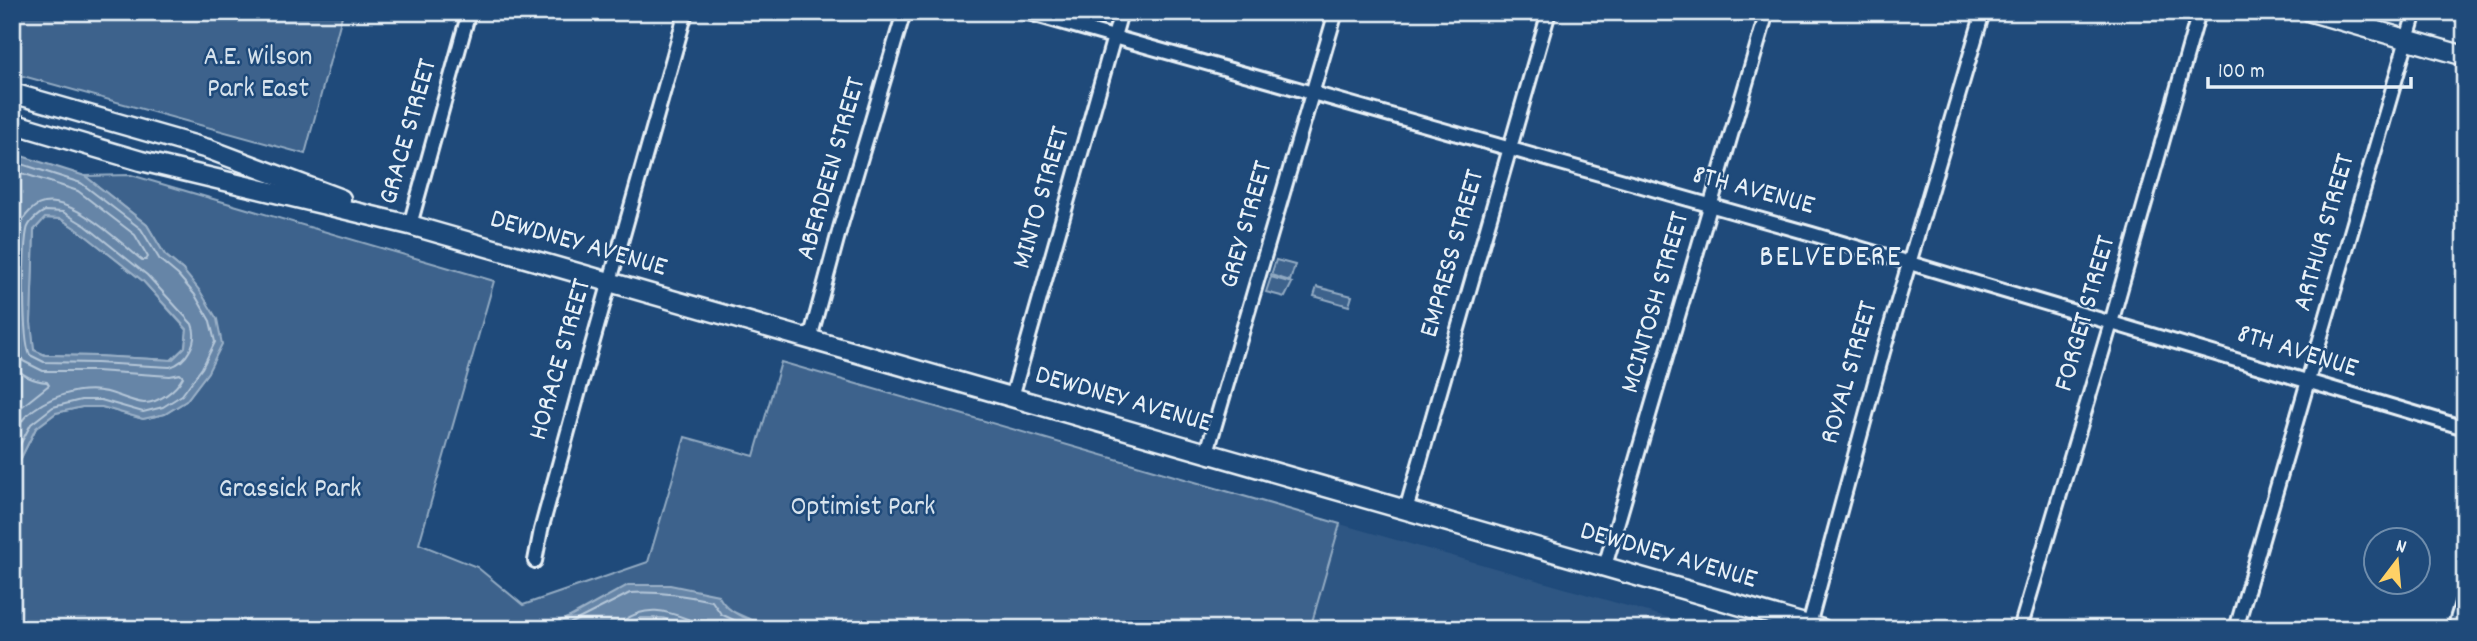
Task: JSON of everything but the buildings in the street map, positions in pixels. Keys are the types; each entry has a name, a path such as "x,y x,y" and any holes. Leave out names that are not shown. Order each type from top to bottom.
{"main road":[{"path":"2311,12 2465,56"},
{"name":"DEWDNEY AVENUE","path":"12,93 208,149 410,225"},
{"name":"DEWDNEY AVENUE","path":"12,123 141,161 410,225 1605,566 1813,628"}],"street":[{"name":"GRACE STREET","path":"410,225 469,12"},
{"name":"HORACE STREET","path":"535,561 541,530 609,282 686,12"},
{"name":"ABERDEEN STREET","path":"810,339 904,12"},
{"name":"8TH AVENUE","path":"1025,12 1710,206 2465,428"},
{"name":"MINTO STREET","path":"1012,397 1121,12"},
{"name":"GREY STREET","path":"1207,452 1336,12"},
{"name":"EMPRESS STREET","path":"1406,510 1549,12"},
{"name":"MCINTOSH STREET","path":"1605,566 1767,12"},
{"name":"ROYAL STREET","path":"1813,628 1909,264 1983,12"},
{"name":"FORGET STREET","path":"2020,629 2111,323 2199,12"},
{"name":"ARTHUR STREET","path":"2236,629 2415,12"},
{"path":"2454,629 2465,593"}],"shaded area":[{"path":"1340,524 1708,629 1310,629"}],"green space":[{"name":"A.E. Wilson Park East","path":"12,12 343,12 305,154 12,73"},
{"path":"131,175 494,281 419,544 477,567 523,605 648,562 685,437 754,456 781,362 1340,524 1310,629 789,629 758,623 725,608 570,617 541,629 12,629 12,476 36,428 56,413 82,407 102,407 143,419 165,414 186,401 208,372 183,270 165,255 147,225 85,176"},
{"path":"45,218 61,219 143,281 187,330 185,347 171,360 45,355 34,350 31,323 34,230"},
{"path":"1276,260 1295,265 1290,281 1271,275"},
{"path":"1271,277 1292,283 1285,297 1266,292"},
{"path":"1317,287 1352,296 1349,306 1314,296"},
{"path":"640,618 663,618 693,629 623,629"}],"water":[{"path":"12,153 85,176 147,225 165,255 183,270 200,291 217,319 222,344 208,372 186,401 165,414 143,419 102,407 82,407 56,413 36,428 12,476","holes":["45,218 61,219 143,281 187,329 185,347 172,360 45,355 34,350 31,322 34,230"]},
{"path":"628,585 670,585 718,595 724,604 740,616 789,629 693,629 663,618 640,618 623,629 541,629 570,617"}],"district":[{"name":"BELVEDERE","path":"1831,259"}],"park label":[{"name":"Grassick Park","path":"290,491"},
{"name":"Optimist Park","path":"863,509"}]}
